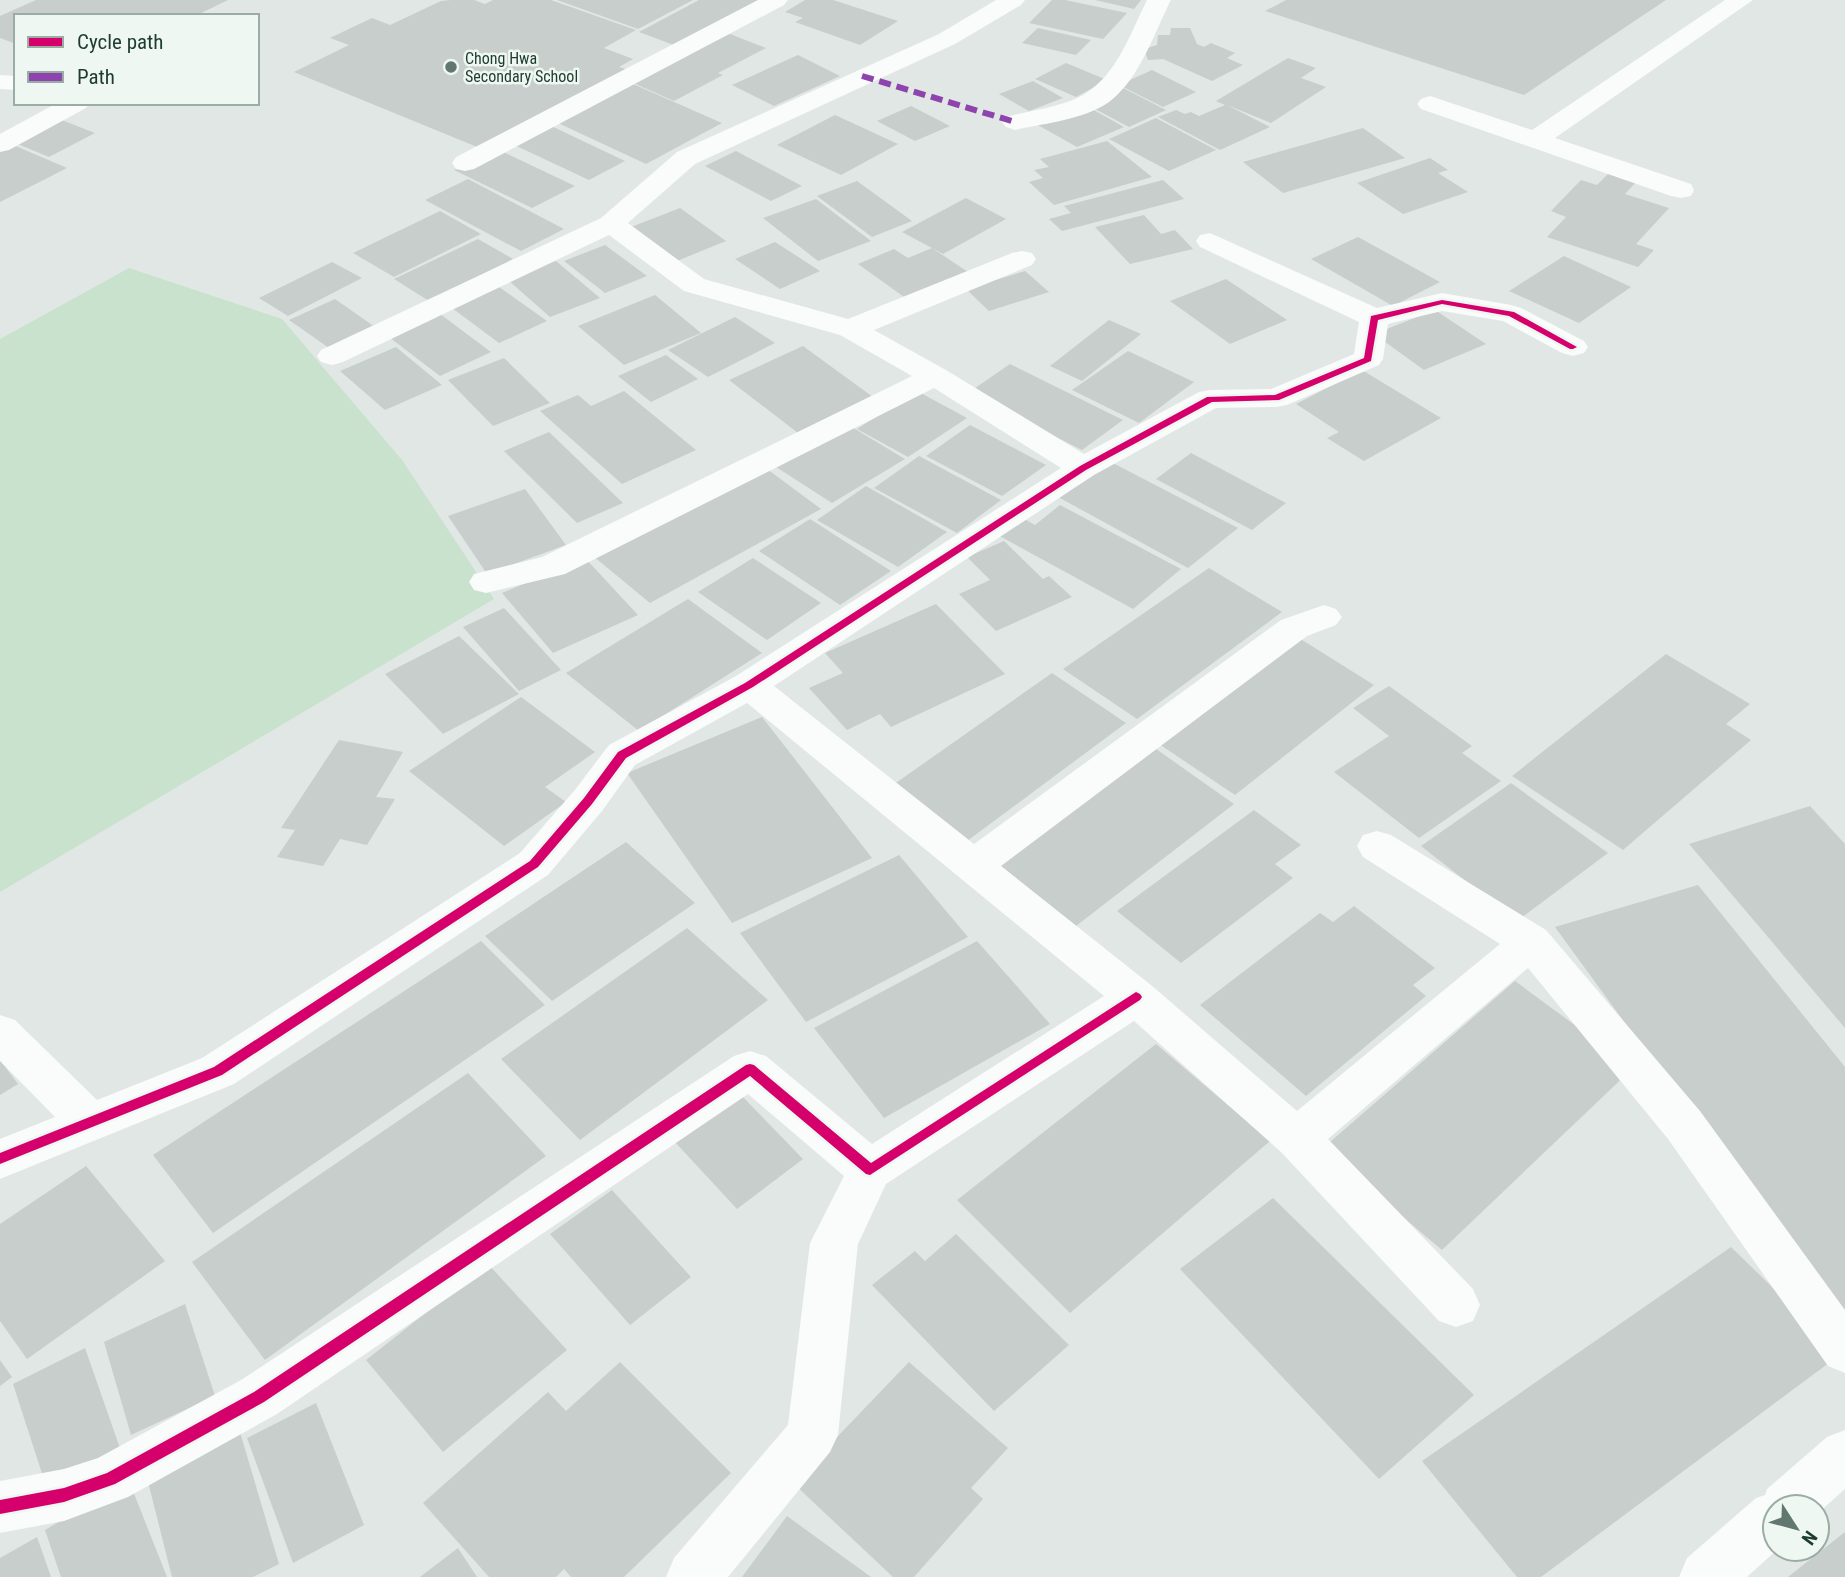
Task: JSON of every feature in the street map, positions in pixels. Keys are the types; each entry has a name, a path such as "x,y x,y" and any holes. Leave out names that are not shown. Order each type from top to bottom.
{"street":[{"path":"465,163 776,0"},
{"path":"332,356 611,224 686,158 947,39 1013,0"},
{"path":"1015,122 1057,113 1099,96 1119,74 1159,0"},
{"path":"1536,139 1741,0"},
{"path":"1577,85 1620,54"},
{"path":"1430,104 1681,190"},
{"path":"0,144 73,105"},
{"path":"611,224 694,285 850,329 935,376 1083,468"},
{"path":"1210,241 1374,318 1442,302 1511,314 1573,347"},
{"path":"850,329 1022,259"},
{"path":"0,1159 218,1071 534,864 588,801 622,755 749,685 1083,468 1210,399 1276,398 1368,359 1374,318"},
{"path":"486,582 552,566 935,376"},
{"path":"973,866 1294,628 1324,617"},
{"path":"749,685 1136,997 1297,1138 1456,1305"},
{"path":"1377,846 1531,942 1684,1125 1845,1350"},
{"path":"1297,1138 1531,942"},
{"path":"693,1577 812,1435 834,1243 870,1170 1136,997"},
{"path":"0,1033 89,1121"},
{"path":"0,1507 64,1495 110,1479 259,1397 750,1069 870,1170"},
{"path":"1802,1493 1845,1455"},
{"path":"1706,1577 1761,1529"}],"green space":[{"path":"129,268 282,319 402,460 494,599 0,892 0,339"}],"building":[{"path":"36,0 228,0 199,14 14,14 14,43 0,38 0,16"},
{"path":"474,0 485,4 493,0 551,0 636,30 604,48 633,59 619,67 631,71 487,151 294,72 349,45 330,38 372,18 390,25 441,1"},
{"path":"557,0 693,0 638,29"},
{"path":"699,0 763,0 679,47 639,32"},
{"path":"805,0 833,0 898,21 860,45 795,22 803,18 785,12"},
{"path":"1052,0 1065,0 1127,13 1103,39 1029,23"},
{"path":"1095,0 1141,0 1134,9"},
{"path":"1286,0 1666,0 1524,95 1265,11"},
{"path":"1038,28 1091,40 1076,55 1022,43"},
{"path":"1171,28 1190,28 1197,44 1204,47 1211,43 1235,53 1227,58 1243,65 1212,81 1163,59 1148,60 1144,49 1157,45 1158,35 1170,35"},
{"path":"730,34 766,48 718,73 723,75 674,101 631,82"},
{"path":"798,55 840,76 774,106 732,85"},
{"path":"1288,58 1316,68 1301,78 1326,87 1271,123 1227,105 1270,127 1220,150 1158,117 1176,110 1199,116 1225,105 1216,101"},
{"path":"1066,63 1107,80 1076,97 1035,79"},
{"path":"1152,70 1196,92 1163,107 1119,85"},
{"path":"1033,81 1063,98 1029,111 999,94"},
{"path":"633,84 722,123 646,164 556,122"},
{"path":"1119,86 1166,110 1129,127 1082,102"},
{"path":"1083,104 1124,127 1077,147 1036,124"},
{"path":"911,106 950,126 915,141 877,121"},
{"path":"835,115 898,144 841,175 777,145"},
{"path":"1156,118 1216,150 1169,171 1109,139"},
{"path":"59,119 95,133 49,157 13,142"},
{"path":"547,124 625,161 589,180 510,143"},
{"path":"1363,128 1405,158 1283,193 1243,162"},
{"path":"1107,141 1152,177 1054,205 1029,182 1043,178 1034,170 1049,167 1040,159"},
{"path":"11,144 67,168 0,202 0,149"},
{"path":"497,149 575,186 532,208 454,170"},
{"path":"736,151 802,186 771,201 705,166"},
{"path":"1430,158 1448,170 1438,173 1468,192 1403,214 1357,183"},
{"path":"1609,173 1636,182 1625,194 1669,208 1636,244 1654,250 1638,267 1547,237 1566,217 1551,211 1581,180 1597,185"},
{"path":"468,179 564,229 521,251 425,200"},
{"path":"1163,180 1184,199 1062,231 1049,219 1071,213 1064,206"},
{"path":"857,181 912,221 872,237 817,196"},
{"path":"966,198 1006,219 943,254 902,232"},
{"path":"816,199 871,241 818,261 763,218"},
{"path":"680,208 726,241 672,263 626,229"},
{"path":"440,211 481,234 394,277 353,253"},
{"path":"1144,215 1161,234 1175,230 1193,249 1130,264 1095,227"},
{"path":"1358,237 1440,282 1393,306 1311,259"},
{"path":"478,239 513,259 429,301 394,279"},
{"path":"775,242 820,271 780,289 735,259"},
{"path":"605,245 647,276 605,293 564,261"},
{"path":"932,248 968,272 907,299 858,264 894,249 908,258"},
{"path":"1564,256 1631,287 1579,323 1509,291"},
{"path":"556,261 600,298 550,317 507,279"},
{"path":"332,262 362,278 288,316 259,298"},
{"path":"1025,271 1049,292 989,311 966,289"},
{"path":"1226,279 1287,320 1230,344 1170,301"},
{"path":"495,284 547,321 499,343 448,305"},
{"path":"655,295 701,333 624,365 578,326"},
{"path":"335,299 375,327 329,348 289,320"},
{"path":"1435,310 1486,344 1424,370 1374,334"},
{"path":"436,311 491,352 440,376 385,334"},
{"path":"735,317 775,343 708,377 668,350"},
{"path":"1109,320 1141,334 1082,381 1050,366"},
{"path":"803,346 873,397 798,433 729,380"},
{"path":"396,347 442,385 385,410 340,371"},
{"path":"1128,351 1194,382 1139,423 1072,390"},
{"path":"666,355 698,379 651,402 618,376"},
{"path":"504,358 550,403 493,426 448,380"},
{"path":"1010,364 1123,420 1082,450 968,393"},
{"path":"1362,370 1441,418 1364,461 1327,438 1339,432 1296,404"},
{"path":"624,391 696,450 622,484 540,411 578,395 591,406"},
{"path":"917,391 967,418 908,457 857,429"},
{"path":"845,423 905,459 832,503 773,465"},
{"path":"970,425 1046,465 1002,496 926,456"},
{"path":"549,432 623,503 577,523 504,451"},
{"path":"1191,453 1286,503 1252,530 1156,479"},
{"path":"919,456 1001,500 957,533 874,488"},
{"path":"1109,461 1238,528 1188,568 1058,497"},
{"path":"763,466 821,509 650,603 593,556"},
{"path":"866,486 947,532 898,567 817,520"},
{"path":"525,489 566,545 487,574 448,516"},
{"path":"1060,505 1181,569 1133,609 996,534 1019,516 1035,525"},
{"path":"810,519 891,571 840,605 759,551"},
{"path":"1004,541 1043,579 1049,576 1072,597 996,631 959,594 990,580 967,557"},
{"path":"585,558 638,615 553,653 502,593"},
{"path":"753,558 821,603 767,640 698,592"},
{"path":"1209,568 1282,612 1137,719 1063,669"},
{"path":"688,599 762,653 639,731 566,673"},
{"path":"936,604 1005,674 891,727 880,714 847,730 809,688 843,673 825,653"},
{"path":"504,608 561,670 519,691 463,627"},
{"path":"1291,633 1374,685 1235,795 1150,738"},
{"path":"459,636 519,694 443,734 385,674"},
{"path":"1666,654 1750,704 1726,724 1751,740 1623,850 1512,776"},
{"path":"1052,673 1126,723 967,841 893,785"},
{"path":"1389,686 1472,746 1462,753 1501,781 1419,838 1334,772 1389,736 1353,708"},
{"path":"521,697 595,752 545,787 566,802 504,846 409,771"},
{"path":"762,717 872,858 732,923 627,773"},
{"path":"339,740 403,752 376,797 395,799 367,845 340,839 323,866 277,857 295,830 281,828"},
{"path":"1149,744 1234,804 1076,926 991,858"},
{"path":"1511,783 1608,853 1517,921 1421,846"},
{"path":"1810,806 1845,844 1845,1028 1689,844"},
{"path":"1254,810 1301,845 1275,864 1293,878 1181,963 1117,911"},
{"path":"626,842 695,903 552,1001 485,936"},
{"path":"899,855 968,937 806,1022 740,933"},
{"path":"1698,885 1845,1067 1845,1325 1555,927"},
{"path":"1354,906 1435,968 1413,985 1426,996 1306,1096 1200,1005 1320,913 1333,922"},
{"path":"687,928 768,1000 580,1140 501,1059"},
{"path":"481,941 545,1005 213,1233 153,1155"},
{"path":"977,941 1050,1024 884,1118 814,1028"},
{"path":"1515,981 1633,1068 1442,1250 1322,1149"},
{"path":"1156,1044 1270,1141 1070,1313 957,1200"},
{"path":"0,1060 18,1084 0,1095"},
{"path":"468,1073 546,1156 265,1360 192,1262"},
{"path":"740,1094 803,1159 737,1209 674,1141"},
{"path":"86,1166 165,1261 27,1359 0,1321 0,1224"},
{"path":"612,1190 691,1277 630,1325 550,1234"},
{"path":"1273,1198 1474,1395 1379,1479 1180,1269"},
{"path":"956,1234 1069,1345 994,1411 872,1285 915,1251 925,1261"},
{"path":"1731,1247 1841,1354 1541,1577 1517,1577 1422,1461"},
{"path":"488,1264 567,1350 443,1452 366,1360"},
{"path":"185,1304 215,1396 131,1435 104,1342"},
{"path":"85,1348 122,1454 48,1492 13,1384"},
{"path":"0,1360 12,1377 0,1386"},
{"path":"620,1362 731,1473 624,1577 571,1577 564,1569 556,1577 489,1577 423,1503 548,1392 566,1411"},
{"path":"909,1362 1008,1448 971,1488 983,1499 914,1577 893,1577 793,1483"},
{"path":"316,1403 364,1525 293,1563 247,1438"},
{"path":"237,1422 279,1564 253,1577 172,1577 144,1466"},
{"path":"129,1481 167,1577 61,1577 45,1530"},
{"path":"787,1516 871,1577 742,1577"},
{"path":"1845,1532 1845,1577 1788,1577 1806,1563 1831,1563 1831,1543"},
{"path":"37,1537 51,1577 0,1577 0,1558"},
{"path":"458,1548 477,1577 420,1577"}],"marked path":[{"path":"862,76 1015,122"}],"cycle path":[{"path":"0,1159 218,1071 534,864 588,801 622,755 749,685 1083,468 1210,399 1276,398 1368,359 1374,318 1442,302 1511,314 1573,347"},
{"path":"0,1507 64,1495 110,1479 259,1397 750,1069 870,1170 1136,997"}],"place":[{"name":"Chong Hwa Secondary School","path":"451,67"}]}
